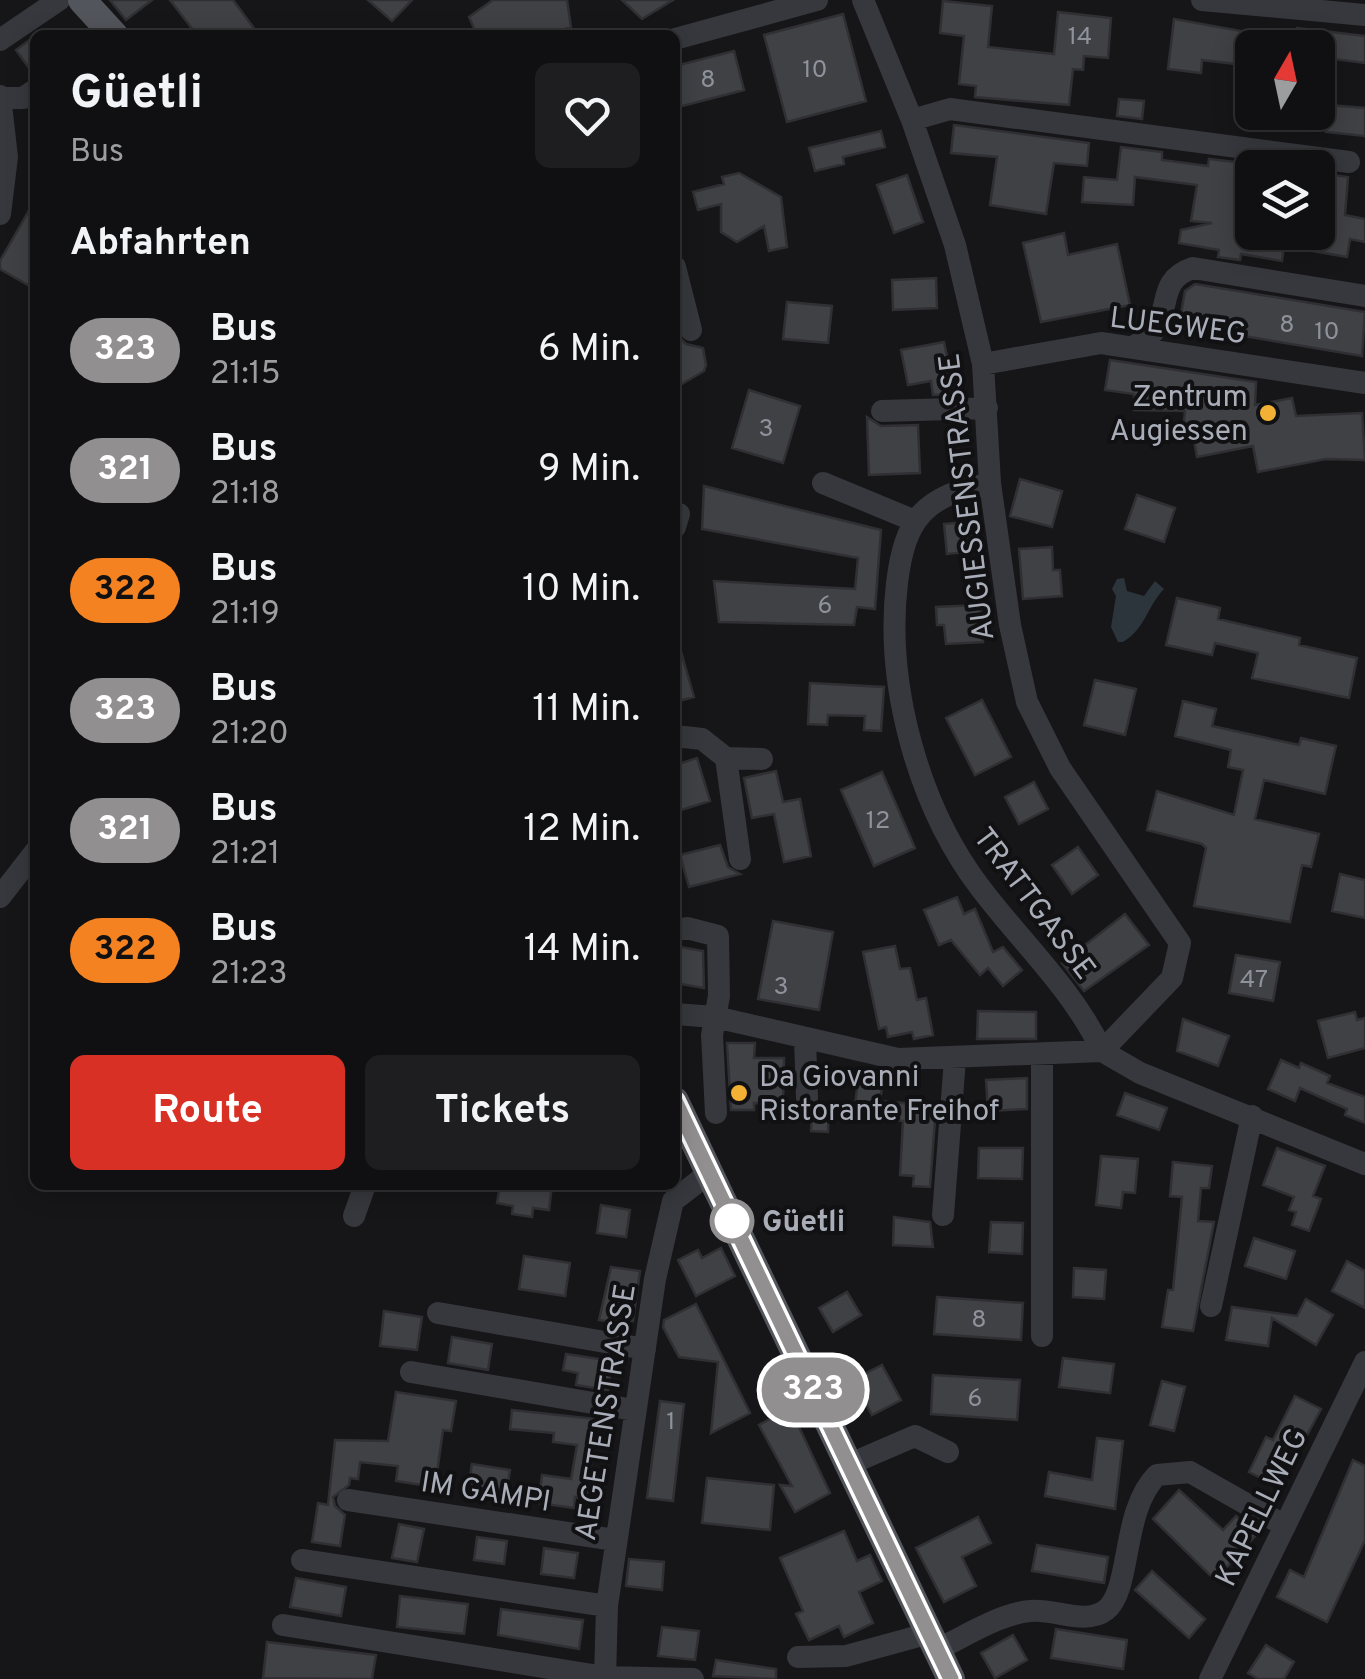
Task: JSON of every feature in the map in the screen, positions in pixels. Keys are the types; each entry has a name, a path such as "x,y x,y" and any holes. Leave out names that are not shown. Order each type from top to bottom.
{"main road":[{"path":"82,0 109,30"},
{"path":"680,1112 951,1679"}],"street":[{"path":"0,40 59,0"},
{"path":"680,38 817,0"},
{"name":"AUGIESSENSTRASSE","path":"863,0 912,120 955,246 983,364 990,484 1027,702 1060,768 1180,944 1172,978 1102,1051"},
{"path":"1202,0 1365,14"},
{"path":"0,214 0,97 23,98 30,93"},
{"path":"912,120 950,109 1349,162"},
{"path":"1136,345 1153,337 1162,326 1169,283 1178,273 1193,268 1365,296"},
{"path":"680,287 691,330"},
{"name":"LUEGWEG","path":"983,364 1101,342 1365,383"},
{"path":"882,411 987,408"},
{"path":"824,484 914,520 934,501 990,484"},
{"name":"TRATTGASSE","path":"914,520 901,552 896,656 920,770 941,824 977,884 1088,1022 1102,1051"},
{"path":"680,737 702,739 726,758 762,759"},
{"path":"726,758 740,860"},
{"path":"0,897 30,858"},
{"path":"680,929 718,936 716,1113"},
{"path":"680,1014 715,1017 883,1057 1042,1056 1102,1051 1140,1073 1365,1164"},
{"path":"804,1039 807,1098"},
{"path":"1042,1056 1042,1336"},
{"path":"943,1215 955,1058"},
{"path":"1211,1306 1252,1116"},
{"name":"AEGETENSTRASSE","path":"605,1678 607,1606 615,1540 670,1209 685,1188 709,1173"},
{"path":"354,1216 363,1190"},
{"path":"438,1312 646,1348"},
{"name":"KAPELLWEG","path":"1210,1679 1365,1362"},
{"path":"411,1372 634,1410"},
{"path":"850,1464 915,1436 948,1452"},
{"path":"798,1657 846,1656 934,1641 1034,1610 1088,1617 1107,1609 1119,1590 1128,1532 1138,1501 1157,1475 1190,1472 1285,1526"},
{"name":"IM GAMPI","path":"348,1500 615,1540"},
{"path":"302,1560 607,1606"},
{"path":"283,1625 605,1678 693,1679"}],"shaded area":[{"path":"1124,578 1127,591 1144,596 1155,581 1164,589 1137,630 1118,642 1111,627 1116,596 1112,589 1117,579"}],"building":[{"path":"110,0 152,0 126,20"},
{"path":"170,0 233,0 255,30 193,30"},
{"path":"368,0 412,0 392,21"},
{"path":"493,0 567,0 571,27 475,30 469,17"},
{"path":"622,0 673,0 642,19"},
{"path":"943,1 992,6 988,47 1054,54 1058,12 1111,18 1108,58 1084,56 1083,70 1073,69 1069,105 975,97 976,86 959,84 964,36 940,33"},
{"path":"843,14 866,101 787,122 764,35"},
{"path":"1174,19 1235,30 1235,64 1202,60 1201,73 1168,69"},
{"path":"1335,32 1365,36 1365,63 1335,59"},
{"path":"30,40 30,69 16,50"},
{"path":"734,51 744,90 680,107 680,65"},
{"path":"1119,99 1144,101 1142,119 1117,116"},
{"path":"1335,106 1365,108 1365,136 1326,132 1335,130"},
{"path":"954,125 1089,143 1087,166 1054,163 1046,214 990,205 997,157 951,153"},
{"path":"881,131 885,147 843,157 844,164 815,171 809,148"},
{"path":"1121,147 1162,152 1162,160 1208,166 1209,159 1235,162 1235,250 1283,250 1282,261 1241,254 1240,260 1218,257 1219,250 1179,243 1181,230 1212,223 1191,221 1197,185 1135,177 1133,205 1082,202 1084,177 1117,180"},
{"path":"739,173 781,197 787,247 769,251 764,226 737,242 721,232 721,204 698,210 693,192 724,184 722,177"},
{"path":"907,175 923,222 894,233 877,185"},
{"path":"1335,175 1348,177 1345,215 1365,219 1365,242 1350,239 1347,257 1307,250 1335,250"},
{"path":"30,209 30,286 0,269 0,261"},
{"path":"1064,233 1068,255 1117,244 1130,305 1041,322 1023,243"},
{"path":"936,278 937,308 893,310 892,280"},
{"path":"1195,284 1365,312 1362,356 1179,325 1185,291"},
{"path":"787,302 832,306 828,343 783,339"},
{"path":"680,338 686,344 703,348 704,371 680,385"},
{"path":"944,342 955,394 933,395 931,381 908,385 901,350"},
{"name":"Zentrum Augiessen","path":"1110,360 1256,382 1255,405 1292,398 1296,416 1362,413 1365,460 1326,459 1258,472 1253,446 1197,457 1192,429 1183,431 1185,411 1134,410 1134,394 1105,390"},
{"path":"749,390 800,406 783,463 732,448"},
{"path":"867,417 881,426 918,425 920,473 869,475"},
{"path":"1020,479 1062,491 1052,527 1010,516"},
{"path":"704,486 881,530 875,609 857,607 854,625 719,622 714,581 855,589 858,558 702,529"},
{"path":"1137,495 1175,508 1164,542 1125,529"},
{"path":"974,521 978,551 947,554 944,524"},
{"path":"1052,547 1053,570 1060,570 1062,596 1023,599 1019,549"},
{"path":"1177,598 1220,608 1218,619 1300,638 1299,645 1357,658 1349,698 1252,678 1258,653 1215,643 1212,655 1166,645"},
{"path":"980,605 983,642 946,644 944,625 937,625 936,607"},
{"path":"680,648 694,697 680,701"},
{"path":"1095,680 1136,689 1125,735 1084,725"},
{"path":"810,683 884,687 881,731 864,730 865,716 828,715 827,725 808,724"},
{"path":"982,700 1011,757 975,775 946,718"},
{"path":"1183,701 1216,709 1212,726 1299,745 1301,738 1336,746 1325,794 1264,780 1255,819 1319,834 1311,867 1302,865 1290,922 1194,906 1206,848 1147,830 1157,791 1234,815 1243,770 1228,767 1231,750 1175,736"},
{"path":"697,758 710,801 680,810 680,763"},
{"path":"776,771 783,802 800,799 811,856 784,862 774,814 752,818 744,778"},
{"path":"882,772 915,848 874,866 841,790"},
{"path":"1034,782 1048,809 1019,824 1005,797"},
{"path":"720,845 728,867 740,874 689,887 680,855"},
{"path":"1078,847 1098,875 1072,894 1052,865"},
{"path":"1340,874 1365,880 1365,918 1332,911"},
{"path":"957,897 964,914 975,909 993,952 1003,947 1022,970 1003,986 988,968 980,975 951,940 939,945 924,910"},
{"path":"1125,914 1149,945 1084,991 1062,963"},
{"path":"773,921 833,932 819,1010 758,999"},
{"path":"895,946 900,969 910,968 917,1000 926,998 933,1035 914,1039 912,1032 888,1037 886,1027 879,1029 863,952"},
{"path":"680,947 703,951 704,988 680,984"},
{"path":"1236,955 1280,962 1273,1001 1229,993"},
{"path":"978,1011 1036,1012 1036,1039 977,1039"},
{"path":"1355,1012 1357,1020 1365,1018 1365,1048 1328,1058 1318,1021"},
{"path":"1183,1019 1229,1036 1218,1066 1177,1051"},
{"path":"727,1043 755,1043 754,1058 784,1058 783,1104 754,1103 754,1110 731,1110"},
{"path":"1281,1060 1299,1068 1301,1063 1330,1076 1327,1083 1365,1097 1365,1123 1345,1115 1347,1109 1300,1088 1295,1101 1268,1089"},
{"path":"859,1070 884,1073 880,1101 936,1106 930,1187 913,1186 914,1176 900,1175 903,1121 854,1115"},
{"path":"1027,1078 1027,1109 988,1111 986,1080"},
{"path":"1125,1093 1167,1108 1159,1130 1117,1115"},
{"path":"829,1106 828,1132 811,1131 812,1112"},
{"path":"979,1148 1023,1148 1022,1179 978,1178"},
{"path":"1277,1148 1325,1166 1313,1196 1321,1199 1309,1231 1292,1225 1296,1212 1289,1210 1294,1197 1263,1185"},
{"path":"1101,1156 1138,1159 1135,1193 1123,1192 1121,1208 1096,1205"},
{"path":"1173,1162 1212,1166 1209,1188 1201,1188 1198,1221 1214,1222 1193,1331 1162,1327 1168,1290 1173,1290 1182,1197 1170,1196"},
{"path":"499,1190 551,1190 549,1210 533,1208 532,1217 512,1214 513,1206 497,1203"},
{"path":"601,1205 630,1210 626,1237 597,1233"},
{"path":"894,1217 930,1222 933,1247 893,1245"},
{"path":"991,1222 1023,1223 1022,1254 989,1252"},
{"path":"1254,1238 1295,1251 1286,1279 1245,1266"},
{"path":"721,1248 735,1276 696,1296 678,1260 698,1250 702,1258"},
{"path":"524,1256 570,1263 565,1296 519,1289"},
{"path":"1347,1261 1365,1271 1365,1308 1332,1291"},
{"path":"611,1267 640,1271 633,1321 625,1320 625,1324 599,1320"},
{"path":"1074,1268 1106,1270 1104,1299 1073,1297"},
{"path":"847,1292 861,1315 833,1332 819,1308"},
{"path":"937,1297 1023,1303 1021,1340 934,1334"},
{"path":"1306,1299 1333,1315 1316,1345 1272,1318 1268,1346 1226,1340 1232,1307 1297,1316"},
{"path":"696,1304 750,1413 711,1433 718,1362 679,1357 663,1327 664,1320"},
{"path":"384,1311 422,1317 417,1350 380,1346"},
{"path":"452,1337 492,1344 488,1370 448,1363"},
{"path":"566,1354 612,1361 608,1390 576,1385 578,1373 563,1370"},
{"path":"1063,1358 1114,1364 1110,1393 1059,1387"},
{"path":"882,1365 901,1400 872,1415 853,1380"},
{"path":"933,1375 1020,1380 1017,1420 931,1414"},
{"path":"1162,1381 1185,1387 1174,1431 1150,1425"},
{"path":"396,1392 456,1401 451,1431 443,1430 435,1487 396,1481 398,1466 360,1462 358,1479 350,1478 349,1485 333,1497 335,1506 345,1515 340,1546 312,1542 318,1503 328,1505 335,1440 388,1441"},
{"path":"1295,1396 1321,1409 1279,1487 1249,1472 1266,1437 1273,1440"},
{"path":"660,1401 684,1404 673,1501 647,1498"},
{"path":"790,1408 830,1493 795,1512 780,1485 792,1486 759,1425"},
{"path":"512,1410 596,1419 590,1474 605,1477 602,1501 575,1497 574,1508 538,1503 542,1475 571,1479 577,1445 553,1442 554,1433 510,1429"},
{"path":"1097,1438 1123,1441 1115,1509 1045,1496 1049,1472 1092,1480"},
{"path":"1353,1460 1365,1466 1365,1540 1327,1622 1277,1597 1290,1570 1304,1577"},
{"path":"472,1464 510,1470 506,1495 468,1489"},
{"path":"707,1478 774,1485 770,1530 702,1523"},
{"path":"1179,1490 1223,1530 1236,1516 1257,1534 1215,1580 1153,1519"},
{"path":"978,1517 991,1543 962,1557 976,1586 944,1602 916,1548"},
{"path":"399,1524 424,1529 417,1562 392,1558"},
{"path":"844,1531 857,1561 870,1555 882,1581 859,1592 873,1623 844,1637 839,1626 809,1640 796,1614 803,1611 780,1558"},
{"path":"477,1537 507,1541 504,1564 474,1560"},
{"path":"1037,1545 1108,1557 1104,1583 1032,1571"},
{"path":"544,1548 578,1553 574,1578 541,1574"},
{"path":"629,1559 664,1562 662,1590 626,1586"},
{"path":"1152,1571 1205,1619 1189,1638 1135,1590"},
{"path":"296,1578 346,1587 341,1616 290,1607"},
{"path":"400,1596 468,1604 464,1634 397,1627"},
{"path":"501,1609 583,1620 579,1649 498,1635"},
{"path":"662,1627 699,1631 695,1660 658,1656"},
{"path":"1056,1629 1127,1640 1123,1669 1051,1658"},
{"path":"1013,1635 1027,1660 995,1678 981,1653"},
{"path":"267,1642 376,1655 372,1679 263,1678"},
{"path":"1266,1645 1294,1662 1284,1679 1258,1679 1248,1673"},
{"path":"716,1660 776,1669 776,1679 713,1676"}],"bus line":[{"name":"323","path":"680,1112 951,1679"}],"place":[{"name":"Zentrum Augiessen","path":"1268,413"},
{"name":"Da Giovanni Ristorante Freihof","path":"739,1093"},
{"name":"Güetli","path":"732,1221"}]}
